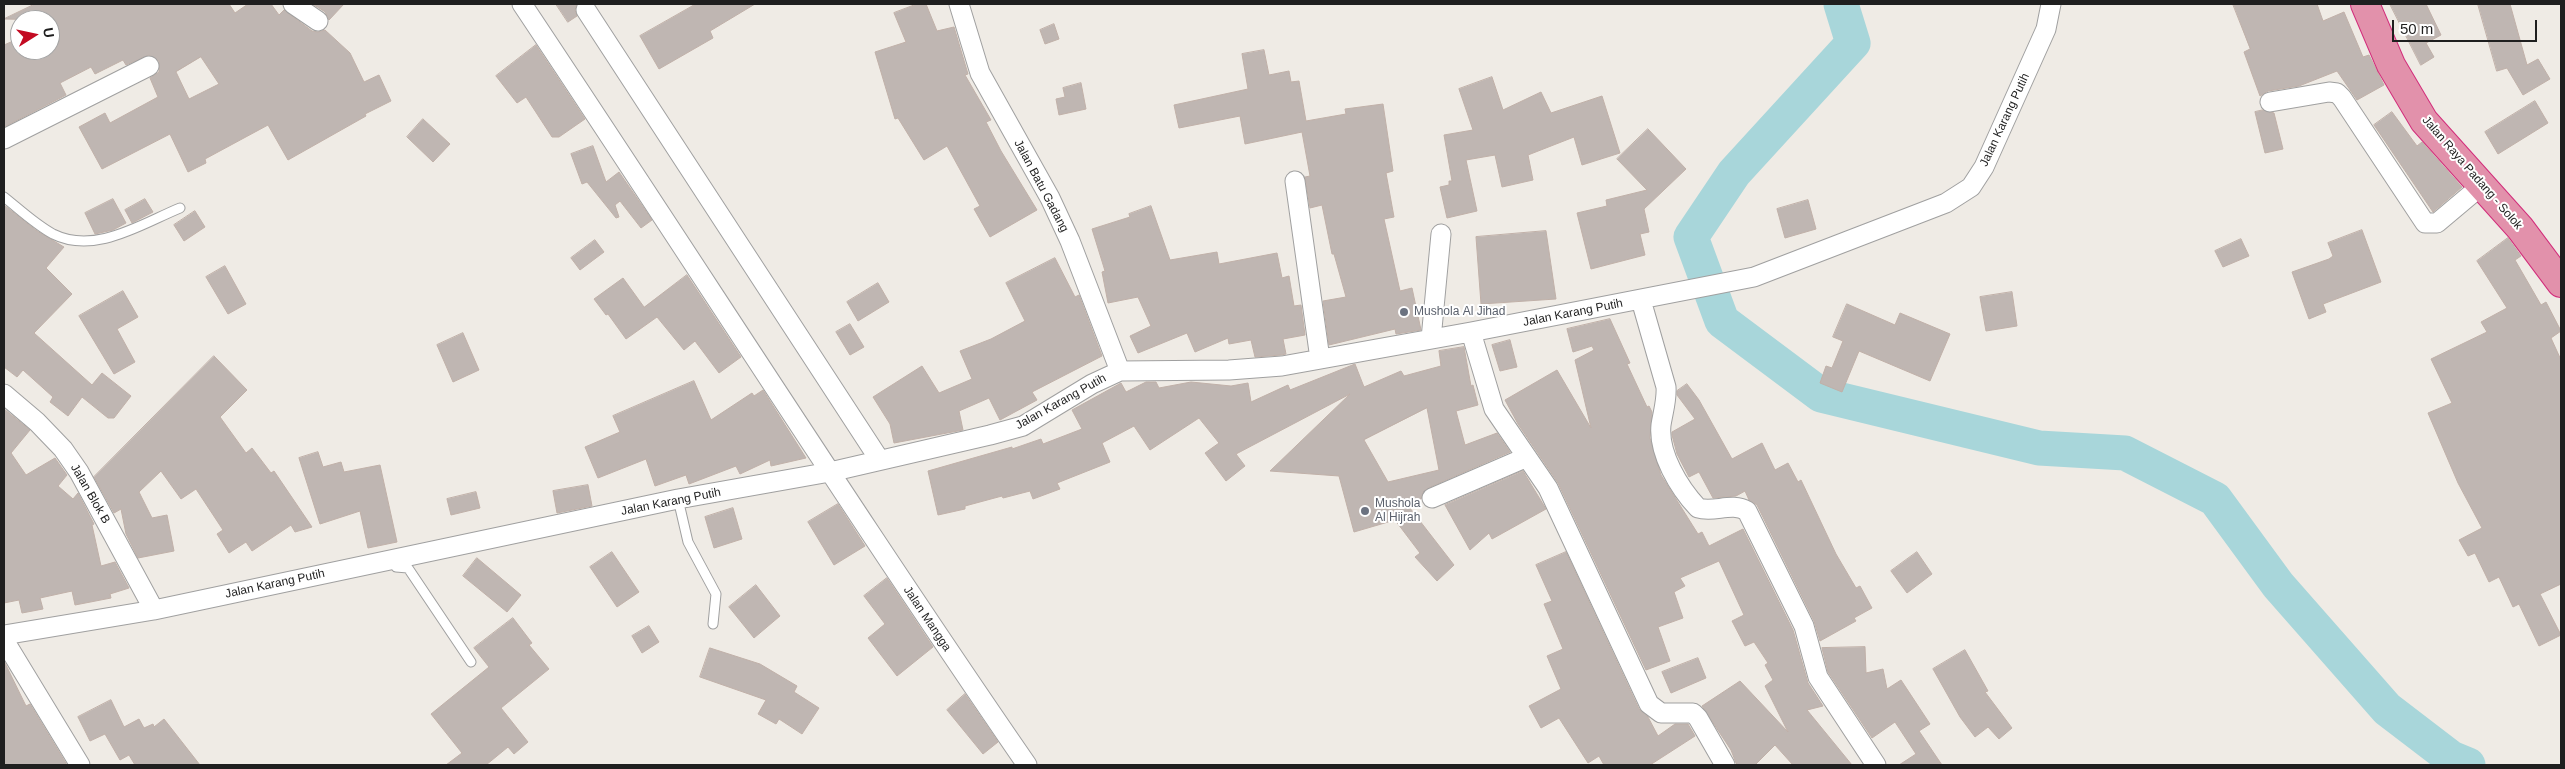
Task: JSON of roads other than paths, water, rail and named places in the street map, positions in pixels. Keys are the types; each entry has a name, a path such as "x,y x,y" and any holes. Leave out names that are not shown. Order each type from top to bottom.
{"highway":[{"name":"Jalan Raya Padang - Solok","path":"2365,4 2391,65 2419,114 2543,256 2561,283"}],"street":[{"path":"293,4 318,21"},
{"name":"Jalan Mangga","path":"522,4 690,256 910,595 1027,765"},
{"name":"Jalan Batu Gadang","path":"959,4 980,73 1054,207 1085,280 1120,371"},
{"name":"Jalan Karang Putih","path":"4,636 154,610 678,500 830,472 990,435 1023,426 1092,384 1120,371 1230,370 1282,366 1647,299 1754,277 1946,203 1971,187 1984,167 2046,29 2051,4"},
{"path":"586,10 879,460"},
{"path":"4,139 149,66"},
{"path":"2270,102 2329,92 2337,93 2425,222 2437,224 2481,186"},
{"path":"1295,181 1320,359"},
{"path":"1431,339 1441,234"},
{"path":"1647,299 1666,387 1667,397 1661,437 1667,462 1698,508 1703,510 1734,507 1747,511 1804,626 1818,677 1876,765"},
{"path":"1471,332 1494,409 1548,488 1649,704 1661,713 1693,714 1698,718 1725,765"},
{"name":"Jalan Blok B","path":"4,394 37,422 63,449 79,472 154,610"},
{"path":"1432,498 1527,457"},
{"path":"4,640 80,765"}],"lane":[{"path":"4,197 52,233 82,242 102,240 180,208"},
{"path":"678,500 688,542 716,594 713,624"},
{"path":"392,559 396,566 408,568 471,662"}],"waterway":[{"path":"1841,4 1853,43 1734,173 1691,237 1722,321 1821,395 2039,448 2125,453 2215,499 2278,585 2387,709 2451,758 2468,765"}],"place":[{"name":"Mushola Al Jihad","path":"1404,312"},
{"name":"Mushola Al Hijrah","path":"1365,511"}]}
